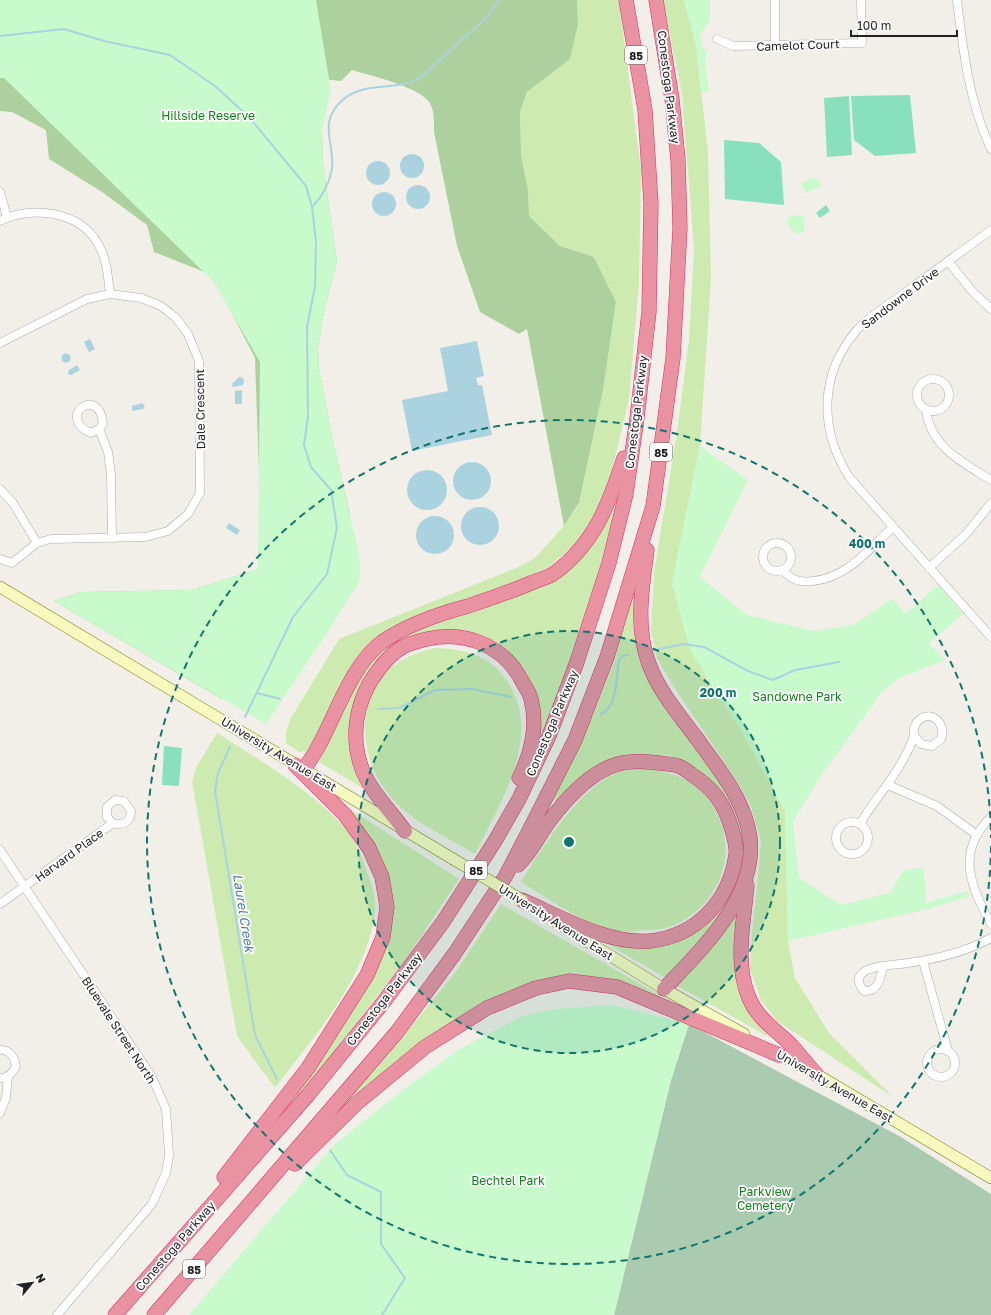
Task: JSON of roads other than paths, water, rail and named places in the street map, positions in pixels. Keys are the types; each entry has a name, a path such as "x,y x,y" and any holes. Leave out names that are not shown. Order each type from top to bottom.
{"highway":[{"name":"Conestoga Parkway","path":"115,1315 308,1095 382,1004 443,922 495,841 520,799 549,736 577,662 609,563 626,494 637,418 649,312 651,203 645,110 626,0"},
{"name":"Conestoga Parkway","path":"154,1315 397,1032 455,953 505,877 575,740 607,657 653,506 673,358 680,228 678,160 672,99 656,0"},
{"path":"174,1246 213,1192 308,1068 367,975 384,937 387,907 382,877 369,848 345,815 299,768 318,749 348,686 360,666 381,643 404,629 442,613 490,599 551,575 576,556 598,524 611,500 637,418"},
{"path":"653,506 640,596 640,627 649,664 667,697 733,791 748,827 750,841 742,938 741,970 749,999 768,1024 792,1046 816,1074"},
{"path":"405,831 374,790 360,764 355,730 362,697 377,670 399,649 418,641 441,636 460,636 483,643 502,654 520,675 531,698 534,723 531,745 524,769 507,804 495,841"},
{"path":"505,877 524,859 548,823 580,786 600,772 618,764 644,760 678,766 707,784 720,800 729,821 736,853 727,890 715,907 699,922 686,931 650,941 609,936 522,900"},
{"path":"664,989 701,950 724,921 748,877"},
{"path":"234,1222 357,1103 425,1047 487,1008 536,988 569,981 616,987 779,1055"}],"main road":[{"name":"University Avenue East","path":"0,587 299,768 522,900 664,989 779,1055 816,1074 991,1178"}],"street":[{"path":"775,0 775,46"},
{"name":"Camelot Court","path":"717,39 733,46 862,43 861,0"},
{"path":"957,0 969,81 974,101 991,149"},
{"path":"0,192 4,219 29,212 37,212 60,215 81,225 98,244 108,275 110,294"},
{"name":"Sandowne Drive","path":"991,230 888,304 857,331 839,357 830,385 826,406 827,424 839,461 849,477 991,637"},
{"path":"948,261 972,291 991,309"},
{"name":"Dale Crescent","path":"0,343 87,299 110,294 141,298 161,306 176,318 188,334 199,360 200,438 200,493 188,514 168,531 145,537 51,539 37,543 12,563 0,559"},
{"path":"926,409 928,423 935,438 954,457 991,480"},
{"path":"99,429 108,452 111,474 112,538"},
{"path":"0,489 13,503 37,543"},
{"path":"930,568 968,533 991,503"},
{"path":"783,570 790,578 803,582 823,580 851,567 893,527"},
{"path":"860,824 868,810 888,785 904,758 914,736"},
{"path":"888,785 937,806 977,835"},
{"path":"991,817 977,835 971,850 970,866 971,880 976,894 991,924"},
{"path":"848,822 860,824 867,833 867,844 863,850 856,853 844,852 837,845 836,837 838,828 848,822"},
{"name":"Harvard Place","path":"0,904 26,887 113,823"},
{"name":"Bluevale Street North","path":"0,850 152,1077 166,1109 169,1155 166,1173 152,1204 57,1315"},
{"path":"883,967 923,961 963,951 991,938"},
{"path":"923,961 948,1051"},
{"path":"0,1050 7,1051 15,1059 14,1070 4,1077 6,1098 0,1113"}],"water":[{"path":"412,154 417,155 423,161 423,171 417,177 412,178 407,177 401,171 400,166 401,161 407,155"},
{"path":"378,161 383,162 389,168 389,178 383,184 378,185 373,184 367,178 366,173 367,168 373,162"},
{"path":"418,185 423,186 429,192 429,202 423,208 418,209 413,208 407,202 406,197 407,192 413,186"},
{"path":"384,192 389,193 395,199 395,209 389,215 384,216 379,215 373,209 372,204 373,199 379,193"},
{"path":"90,339 95,349 89,352 84,342"},
{"path":"477,341 484,376 476,378 478,385 482,385 492,435 412,451 402,400 448,391 440,348"},
{"path":"66,353 71,358 66,363 61,358"},
{"path":"77,365 80,370 71,375 68,374 69,370"},
{"path":"239,377 243,378 243,385 233,387 232,384"},
{"path":"242,390 242,404 235,404 235,391"},
{"path":"142,403 145,406 143,409 132,411 132,406"},
{"path":"468,462 476,462 486,467 490,474 490,488 486,495 476,500 468,500 458,495 456,492 453,485 453,477 458,467 461,465"},
{"path":"427,470 441,476 447,490 441,504 427,510 413,504 407,490 413,476"},
{"path":"476,507 484,507 494,512 498,519 498,533 494,540 484,545 476,545 466,540 464,537 461,530 461,522 466,512 469,510"},
{"path":"431,516 439,516 449,521 453,528 453,542 449,549 439,554 431,554 421,549 419,546 416,539 416,531 421,521 424,519"},
{"path":"229,523 240,530 237,535 226,528"}],"waterway":[{"path":"312,207 325,190 331,175 332,159 329,123 331,115 336,107 345,98 354,93 373,88 412,82 421,77 488,16 499,0"},
{"path":"0,36 64,29 104,41 170,55 215,86 249,117 306,186 312,207 316,242 315,287 307,327 308,416 304,445 311,467 331,490 337,528 327,574 293,617 245,717"},
{"path":"654,650 684,644 704,647 748,671 773,680 795,670 839,662"},
{"path":"601,714 611,705 615,690 619,660 622,656 628,655"},
{"path":"378,709 399,708 435,690 472,689 511,697"},
{"path":"257,693 280,699"},
{"name":"Laurel Creek","path":"230,747 218,773 215,791 255,1035 277,1079"},
{"name":"Laurel Creek","path":"330,1150 347,1175 381,1192 381,1244 405,1278 382,1315"}],"park label":[{"name":"Hillside Reserve","path":"208,115"},
{"name":"Sandowne Park","path":"797,696"},
{"name":"Bechtel Park","path":"508,1180"},
{"name":"Parkview Cemetery","path":"765,1198"}]}
